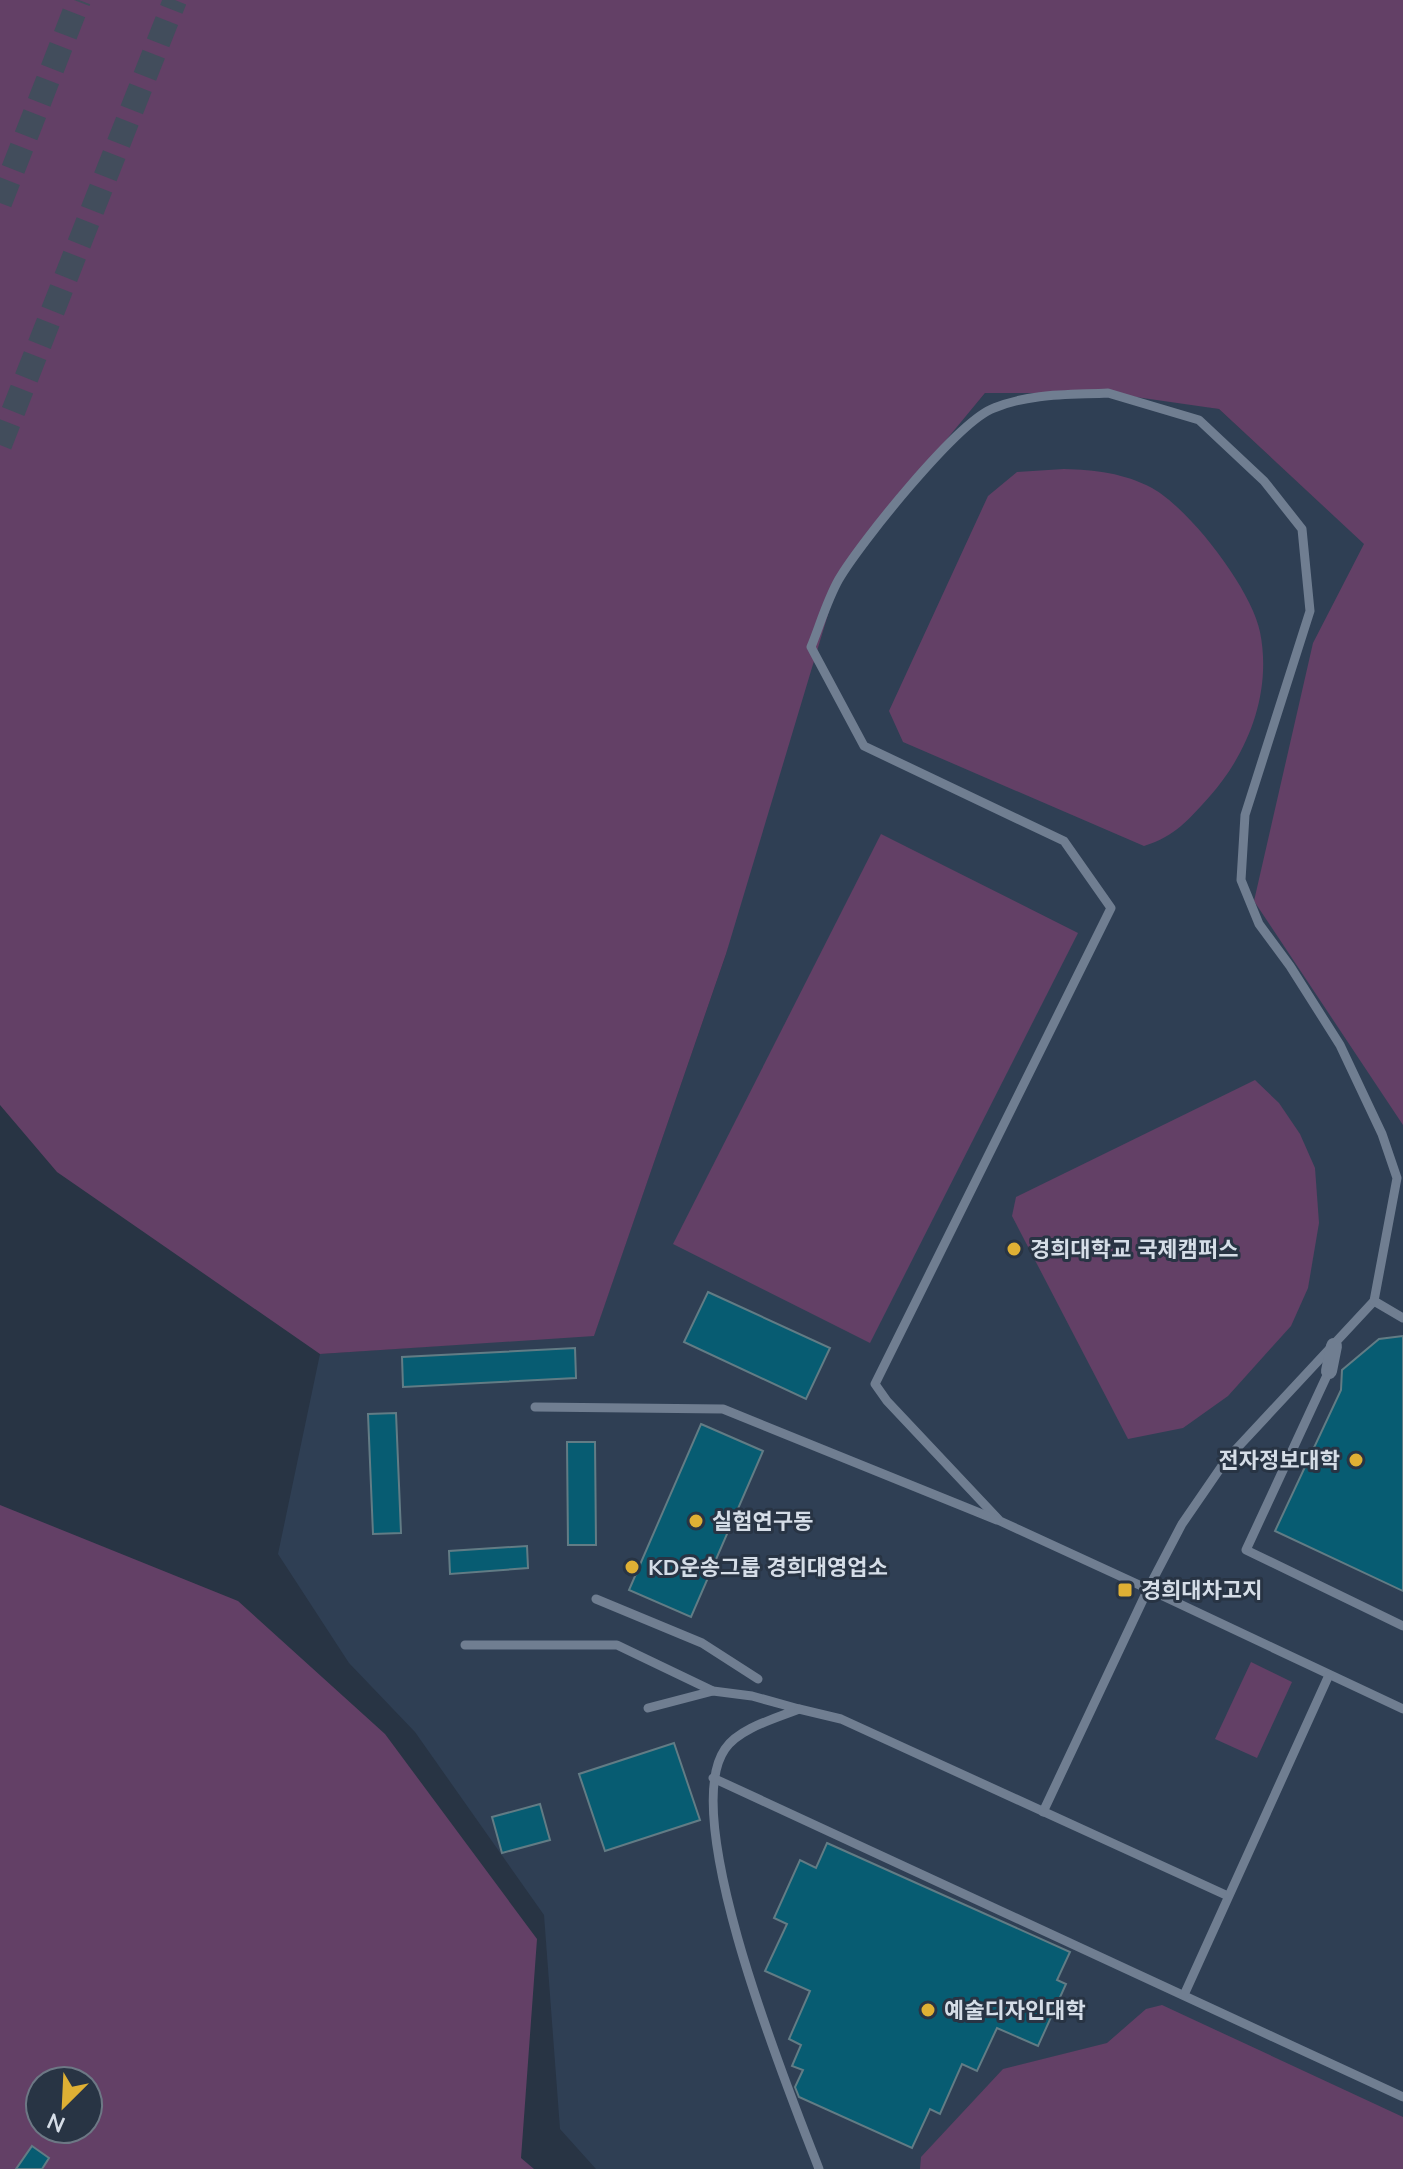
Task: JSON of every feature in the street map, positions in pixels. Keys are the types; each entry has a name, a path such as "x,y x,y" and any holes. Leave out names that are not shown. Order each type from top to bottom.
{"street":[{"path":"1329,1371 1334,1346"}],"lane":[{"path":"1000,1521 887,1401 875,1384 1111,908 1064,841 864,746 811,647 838,581 870,532 945,449 990,409 1034,396 1108,393 1199,420 1264,481 1302,529 1310,611 1245,815 1241,880 1259,924 1340,1045 1382,1134 1397,1178 1374,1301 1226,1460 1182,1524 1043,1812"},
{"path":"1374,1301 1403,1318"},
{"path":"1329,1371 1246,1550 1403,1626"},
{"path":"535,1407 723,1409 1000,1521 1403,1709"},
{"path":"596,1599 702,1643 758,1679"},
{"path":"465,1645 617,1645 713,1691 752,1696 841,1719 1228,1896"},
{"path":"1184,1995 1329,1675"},
{"path":"648,1708 713,1691"},
{"path":"799,1709 756,1727 725,1747 713,1778 714,1842 757,2003 819,2169"},
{"path":"713,1778 1403,2097"}],"shaded area":[{"path":"0,0 1403,0 1403,1125 1254,901 1313,643 1364,544 1219,409 1108,393 985,393 870,532 838,581 726,954 594,1336 320,1354 57,1172 0,1105"},
{"name":"경희대학교 국제캠퍼스","path":"1018,372 1219,409 1380,558 1403,591 1403,2169 596,2169 560,2129 544,1915 415,1732 349,1663 278,1554 320,1354 594,1335 726,954 812,596 985,393"},
{"path":"1064,469 1120,476 1152,488 1167,498 1217,552 1245,595 1260,632 1263,676 1260,698 1236,760 1224,779 1188,820 1165,837 1144,846 903,742 889,711 988,496 1017,472"},
{"path":"881,834 1078,933 870,1343 673,1244"},
{"path":"1255,1080 1279,1103 1300,1134 1315,1168 1319,1223 1308,1288 1291,1326 1228,1396 1183,1428 1128,1439 1012,1216 1016,1197"},
{"path":"0,1505 238,1601 385,1734 537,1939 521,2158 534,2169 0,2169"},
{"path":"1251,1662 1292,1682 1257,1758 1215,1739"},
{"path":"1162,2005 1403,2117 1403,2169 920,2169 921,2157 1003,2069 1107,2043 1146,2009"}],"building":[{"path":"708,1292 830,1348 806,1399 684,1342"},
{"name":"전자정보대학","path":"1403,1336 1403,1591 1275,1531 1341,1390 1342,1370 1379,1339"},
{"path":"575,1348 576,1378 403,1387 402,1357"},
{"path":"396,1413 401,1533 373,1534 368,1414"},
{"name":"실험연구동","path":"701,1424 763,1451 691,1617 629,1590"},
{"path":"567,1442 595,1442 596,1545 568,1545"},
{"path":"527,1546 528,1568 450,1574 449,1551"},
{"path":"674,1743 700,1820 605,1851 579,1774"},
{"path":"540,1804 550,1840 502,1853 492,1817"},
{"name":"예술디자인대학","path":"827,1843 1070,1952 1057,1980 1066,1984 1038,2046 997,2028 977,2071 962,2064 940,2114 930,2109 912,2148 799,2097 795,2087 803,2070 792,2066 801,2045 789,2039 810,1991 765,1971 787,1924 774,1918 800,1860 816,1868"},
{"path":"32,2146 49,2158 42,2169 16,2169"}],"tunnel":[{"path":"0,203 79,0"},
{"path":"0,445 175,0"}],"place":[{"name":"경희대학교 국제캠퍼스","path":"1014,1249"},
{"name":"전자정보대학","path":"1356,1460"},
{"name":"실험연구동","path":"696,1521"},
{"name":"KD운송그룹 경희대영업소","path":"632,1567"},
{"name":"경희대차고지","path":"1125,1590"},
{"name":"예술디자인대학","path":"928,2010"}]}
